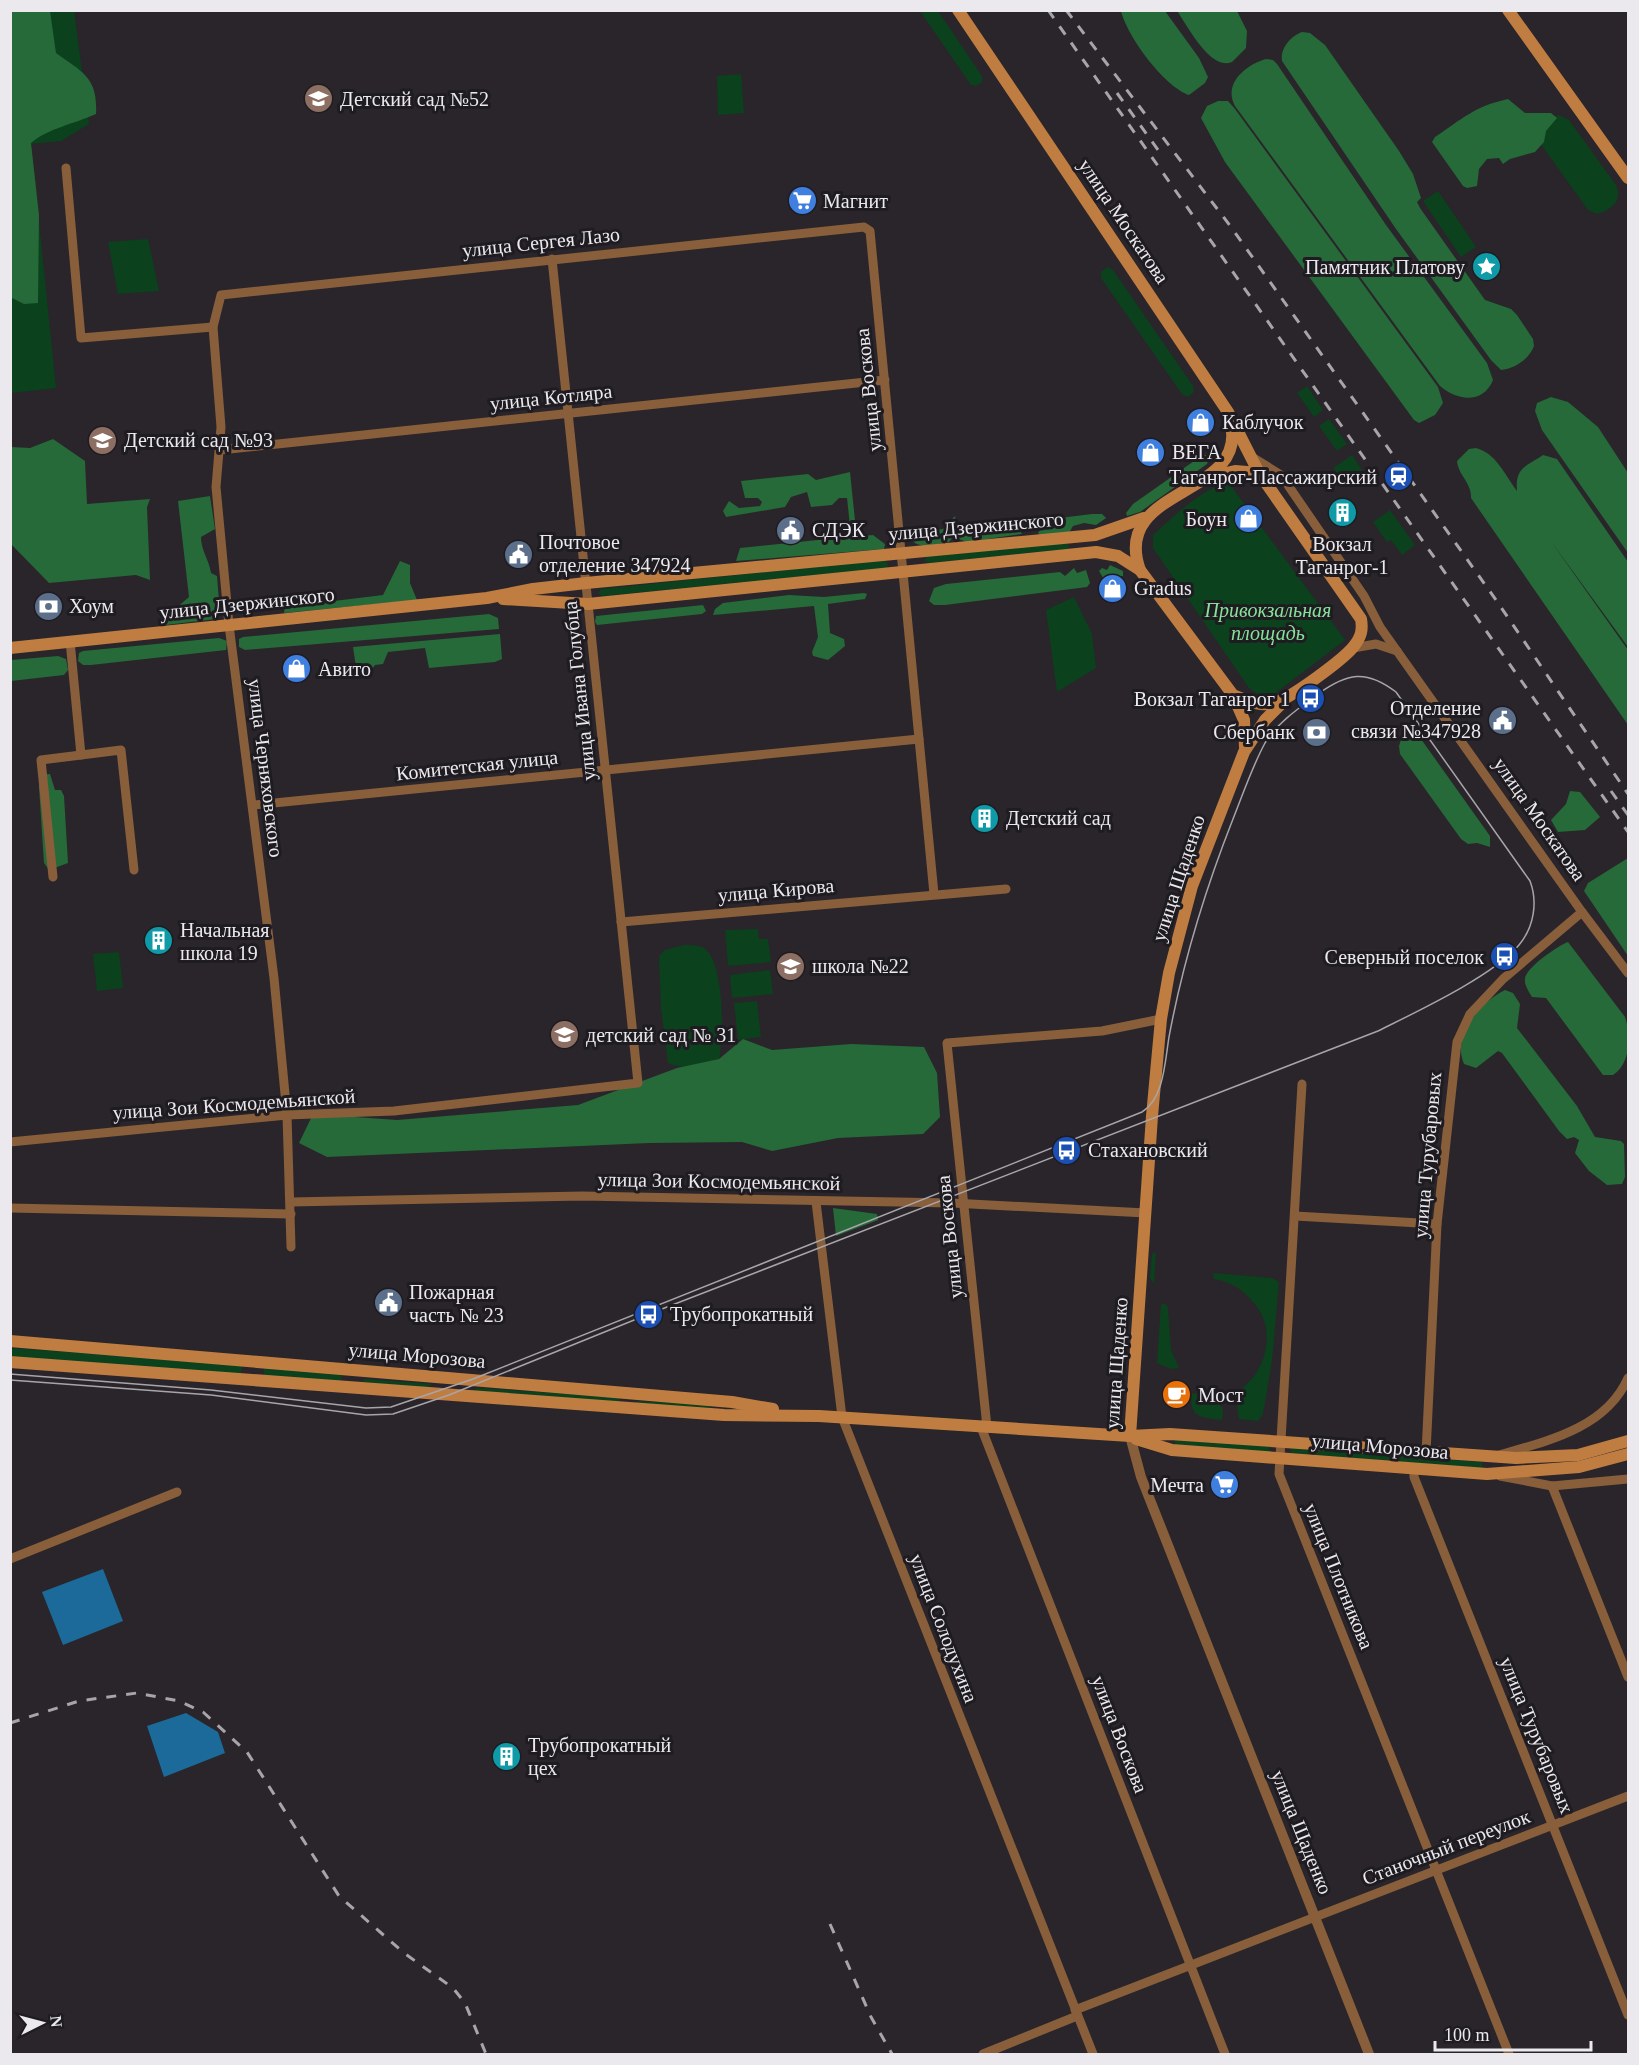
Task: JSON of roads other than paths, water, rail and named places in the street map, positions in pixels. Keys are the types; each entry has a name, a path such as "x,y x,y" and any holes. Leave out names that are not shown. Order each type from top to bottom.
{"main road":[{"name":"улица Москатова","path":"958,10 1228,412 1259,473 1361,619"},
{"path":"1508,10 1629,178"},
{"path":"1228,412 1233,434 1231,448 1207,477 1144,518 1136,534 1134,546 1140,570 1233,695 1254,703 1265,704 1289,696 1353,648 1363,629 1361,619"},
{"path":"1207,477 1235,471 1259,473"},
{"name":"улица Дзержинского","path":"10,648 487,598 533,589 586,583 1095,535 1144,518"},
{"name":"улица Дзержинского","path":"487,598 588,604 1096,552 1118,556 1140,570"},
{"name":"улица Щаденко","path":"1130,1437 1161,1019 1169,973 1192,886 1244,752 1247,734 1244,720 1233,695"},
{"name":"улица Щаденко","path":"1244,752 1265,720 1289,696"},
{"name":"улица Морозова","path":"10,1341 351,1368 732,1402 842,1418 1130,1437 1170,1434 1488,1458 1578,1455 1629,1441"},
{"path":"252,1360 252,1381"},
{"name":"улица Морозова","path":"10,1362 724,1415 819,1416"},
{"path":"351,1368 351,1389"},
{"name":"улица Морозова","path":"1130,1437 1172,1450 1487,1474"},
{"path":"1487,1474 1579,1467 1629,1454"}],"street":[{"path":"66,168 81,338 213,327"},
{"name":"улица Сергея Лазо","path":"221,295 864,227"},
{"name":"улица Воскова","path":"864,227 870,231 904,573"},
{"name":"улица Ивана Голубца","path":"552,259 638,1083"},
{"name":"улица Черняховского","path":"221,295 213,327 221,427 216,487 229,625 274,978 287,1115 291,1247"},
{"name":"улица Котляра","path":"220,450 885,380"},
{"name":"улица Москатова","path":"1252,457 1281,475 1364,596 1380,627 1582,912 1629,973"},
{"path":"1259,473 1281,475"},
{"path":"904,573 933,894"},
{"name":"улица Москатова","path":"1361,619 1380,627"},
{"path":"70,641 81,755"},
{"path":"1353,648 1376,644 1399,652"},
{"name":"Комитетская улица","path":"253,805 920,739"},
{"path":"53,877 41,760 122,750 134,870"},
{"name":"улица Кирова","path":"621,922 1006,889"},
{"name":"улица Турубаровых","path":"1426,1453 1437,1224 1454,1060 1462,1029 1470,1014 1503,980 1582,912"},
{"name":"улица Воскова","path":"1161,1019 1102,1030 947,1043 984,1427 1225,2055"},
{"name":"улица Зои Космодемьянской","path":"10,1142 287,1115 394,1111 638,1083"},
{"name":"улица Плотникова","path":"1302,1084 1280,1474 1509,2055"},
{"name":"улица Зои Космодемьянской","path":"291,1202 560,1196 963,1204 1146,1213"},
{"name":"улица Солодухина","path":"816,1202 842,1418 1093,2055"},
{"path":"10,1208 291,1214"},
{"path":"1295,1215 1437,1224"},
{"path":"1488,1458 1557,1438 1575,1430 1616,1400 1629,1378"},
{"name":"улица Щаденко","path":"1130,1437 1141,1477 1369,2055"},
{"name":"улица Турубаровых","path":"1414,1468 1414,1477 1629,2015"},
{"name":"улица Морозова","path":"1487,1474 1552,1486 1629,1479"},
{"path":"1552,1486 1629,1677"},
{"path":"10,1559 177,1492"},
{"name":"Станочный переулок","path":"983,2055 1190,1965 1629,1796"}],"water":[{"path":"103,1569 123,1621 63,1645 42,1592"},
{"path":"186,1713 218,1732 225,1753 164,1777 147,1726"}],"tram line":[{"path":"10,1374 211,1390 366,1408 391,1407 473,1379 1142,1112 1155,1098 1159,1089 1181,981 1204,899 1260,752 1270,736 1289,716 1328,687 1348,678 1366,677 1396,692 1530,881 1534,897 1531,922 1524,938 1507,957 1473,981 1378,1031 649,1314 449,1395 393,1414 366,1415 211,1395 10,1380"}],"railway":[{"path":"1048,10 1628,832"},
{"path":"1066,10 1231,227 1496,600 1628,794"},
{"path":"1117,93 1161,154"},
{"path":"1611,791 1628,815"},
{"path":"10,1723 79,1701 137,1693 179,1701 203,1712 247,1752 339,1896 404,1953 453,1988 465,2003 486,2054"},
{"path":"830,1924 871,2017 892,2054"}],"place":[{"name":"Детский сад №52","path":"319,99"},
{"name":"Магнит","path":"802,201"},
{"name":"Памятник Платову","path":"1486,267"},
{"name":"Каблучок","path":"1201,422"},
{"name":"Детский сад №93","path":"103,440"},
{"name":"ВЕГА","path":"1151,452"},
{"name":"Таганрог-Пассажирский","path":"1398,477"},
{"name":"Вокзал Таганрог-1","path":"1342,513"},
{"name":"Боун","path":"1248,519"},
{"name":"СДЭК","path":"791,530"},
{"name":"Почтовое отделение 347924","path":"518,554"},
{"name":"Gradus","path":"1113,588"},
{"name":"Хоум","path":"48,606"},
{"name":"Авито","path":"297,669"},
{"name":"Вокзал Таганрог 1","path":"1311,699"},
{"name":"Отделение связи №347928","path":"1502,720"},
{"name":"Сбербанк","path":"1316,732"},
{"name":"Детский сад","path":"985,818"},
{"name":"Начальная школа 19","path":"159,941"},
{"name":"Северный поселок","path":"1505,957"},
{"name":"школа №22","path":"791,966"},
{"name":"детский сад № 31","path":"565,1035"},
{"name":"Стахановский","path":"1067,1150"},
{"name":"Пожарная часть № 23","path":"388,1303"},
{"name":"Трубопрокатный","path":"649,1314"},
{"name":"Мост","path":"1177,1395"},
{"name":"Мечта","path":"1225,1485"},
{"name":"Трубопрокатный цех","path":"507,1757"}],"park label":[{"name":"Привокзальная площадь","path":"1268,622"}]}
